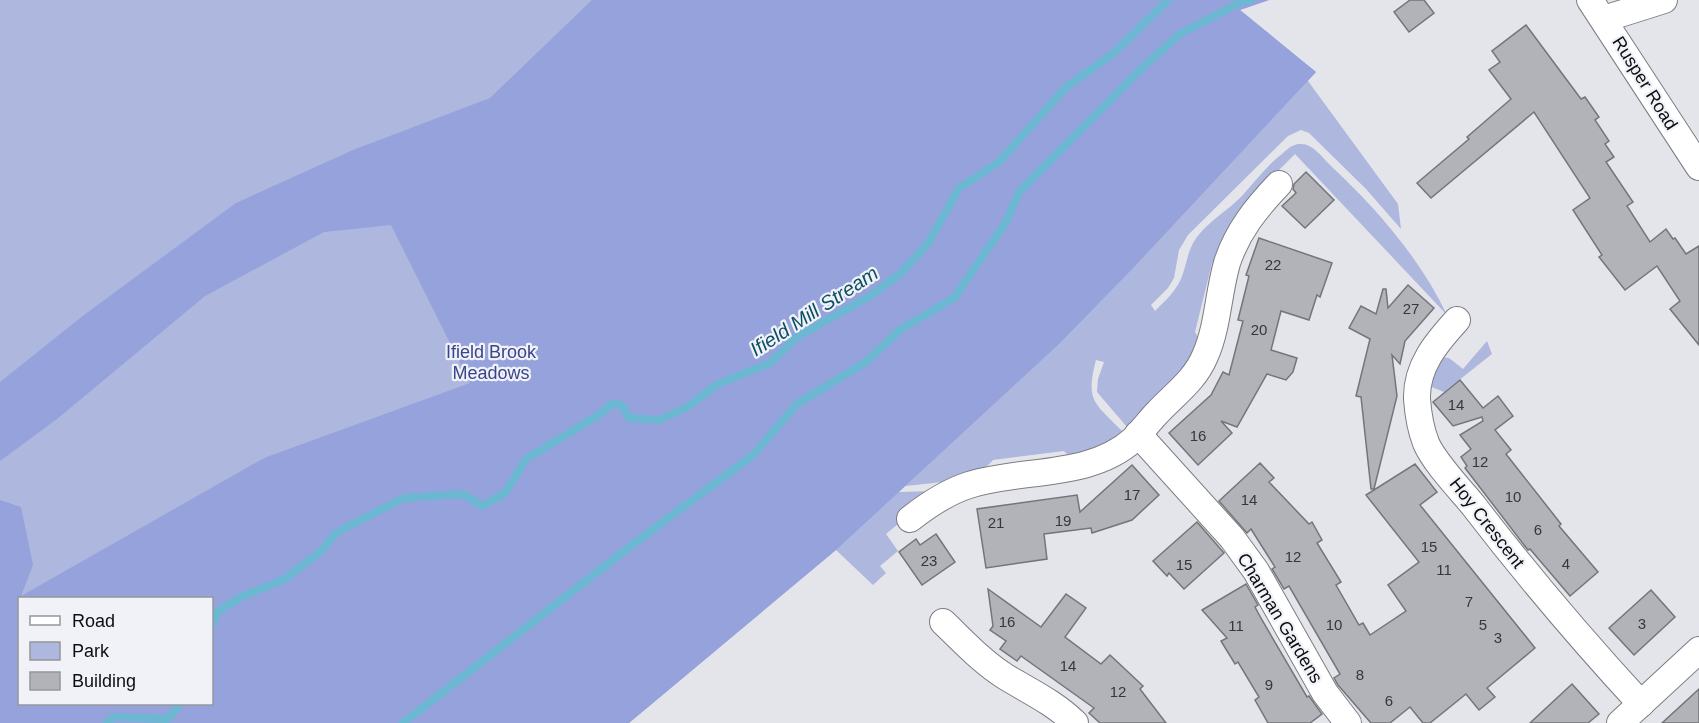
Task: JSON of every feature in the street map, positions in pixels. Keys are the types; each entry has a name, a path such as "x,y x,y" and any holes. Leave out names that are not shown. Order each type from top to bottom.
{"street":[{"path":"1597,9 1664,0"},
{"name":"Rusper Road","path":"1597,9 1699,167"},
{"path":"910,519 930,504 970,485 1083,465 1111,454 1138,434 1159,410 1188,383 1205,358 1214,329 1227,264 1239,235 1251,215 1279,184"},
{"name":"Hoy Crescent","path":"1457,320 1432,349 1419,382 1419,412 1427,445 1520,566 1641,704"},
{"name":"Charman Gardens","path":"1138,434 1232,538 1256,571 1325,693 1348,723"},
{"path":"943,622 982,660 1006,677 1035,692 1075,723"},
{"path":"1620,723 1699,650"}],"green space":[{"name":"Ifield Brook Meadows","path":"0,0 1269,0 1240,10 1316,72 1308,81 1398,204 1401,229 1366,189 1309,133 1301,130 1288,136 1188,235 1179,250 1174,278 1168,288 1151,305 1155,311 1176,288 1191,247 1202,231 1241,197 1276,159 1296,144 1301,144 1310,146 1317,152 1380,216 1424,274 1447,315 1295,154 1251,198 1221,255 1212,263 1195,332 1200,341 1177,380 1127,427 1097,392 1098,379 1104,362 1096,360 1092,394 1099,407 1122,431 1101,447 1071,458 1064,451 993,460 975,473 964,477 905,486 899,492 933,491 886,534 898,551 880,566 886,573 873,585 836,550 629,723 0,723"},
{"name":"Ifield Brook Meadows","path":"592,0 1269,0 1240,10 1316,72 1060,343 836,550 629,723 0,723 0,500 21,507 33,565 21,596 264,458 470,383 391,225 324,232 205,296 57,419 0,461 0,382 84,315 236,203 353,150 490,98"},
{"path":"1487,341 1492,354 1444,392 1429,386 1440,357 1449,358 1463,369"}],"building":[{"path":"1410,0 1424,0 1434,13 1409,32 1394,12"},
{"path":"1526,25 1581,99 1585,97 1599,117 1595,120 1609,141 1605,144 1614,157 1606,162 1633,202 1627,206 1650,242 1666,229 1686,254 1699,246 1699,345 1670,309 1680,301 1657,266 1625,290 1599,257 1602,255 1573,210 1590,198 1534,112 1431,198 1417,183 1469,139 1467,137 1511,99 1489,70 1500,62 1492,51"},
{"path":"1306,172 1334,200 1305,228 1282,206 1296,193 1293,189 1294,184"},
{"path":"1259,238 1332,263 1320,297 1317,295 1309,320 1281,311 1271,350 1297,358 1293,372 1286,380 1267,374 1237,427 1221,421 1232,433 1198,465 1169,433 1211,395 1223,372 1229,375 1243,321 1238,320 1249,276 1246,275"},
{"path":"1408,285 1434,308 1405,341 1400,364 1392,355 1397,396 1374,489 1371,489 1361,397 1356,396 1370,339 1349,328 1361,306 1376,314 1383,289 1386,289 1388,308"},
{"path":"1460,380 1483,408 1498,396 1513,416 1495,430 1511,450 1506,454 1561,524 1559,526 1598,572 1570,596 1530,549 1528,550 1465,468 1467,466 1461,457 1471,449 1460,435 1483,421 1482,417 1453,426 1433,402"},
{"path":"1260,463 1274,478 1269,482 1309,524 1312,522 1322,540 1317,543 1341,582 1336,585 1359,625 1363,623 1370,635 1406,611 1388,585 1419,562 1366,495 1415,464 1437,492 1420,505 1535,648 1487,688 1495,697 1479,710 1466,694 1430,723 1423,723 1410,707 1390,723 1371,723 1338,685 1334,678 1340,674 1289,586 1284,589 1272,569 1275,567 1251,529 1247,533 1219,501"},
{"path":"1132,465 1159,495 1132,520 1092,533 1091,528 1044,534 1047,559 986,568 977,509 1077,495 1080,512"},
{"path":"1197,522 1224,553 1184,589 1169,573 1167,576 1153,561"},
{"path":"936,534 955,562 922,585 899,552 916,539 920,545"},
{"path":"1246,584 1258,605 1255,607 1262,620 1307,697 1309,696 1322,714 1310,723 1268,723 1255,700 1259,697 1238,662 1235,664 1221,641 1227,638 1202,610"},
{"path":"988,589 1041,627 1066,594 1086,608 1065,637 1101,664 1110,655 1143,686 1140,689 1166,723 1100,723 1089,713 1094,708 1021,656 1017,661 1000,649 1006,641 990,630 993,626"},
{"path":"1651,590 1675,617 1634,655 1609,628"},
{"path":"1572,684 1599,714 1588,723 1530,723"},
{"path":"1699,689 1699,723 1662,723"}],"waterway":[{"name":"Ifield Mill Stream","path":"213,623 217,612 241,597 285,579 321,551 337,532 404,498 463,494 482,506 505,493 526,459 600,414 611,404 622,405 629,418 659,420 689,406 716,385 770,363 797,337 870,296 900,274 929,242 959,188 999,162 1065,88 1114,53 1168,0"},
{"path":"403,723 632,545 753,455 797,404 866,362 901,329 954,298 1006,222 1019,192 1142,68 1180,34 1241,2 1251,0"},
{"name":"Ifield Mill Stream","path":"107,723 113,717 168,719 179,705"}]}
